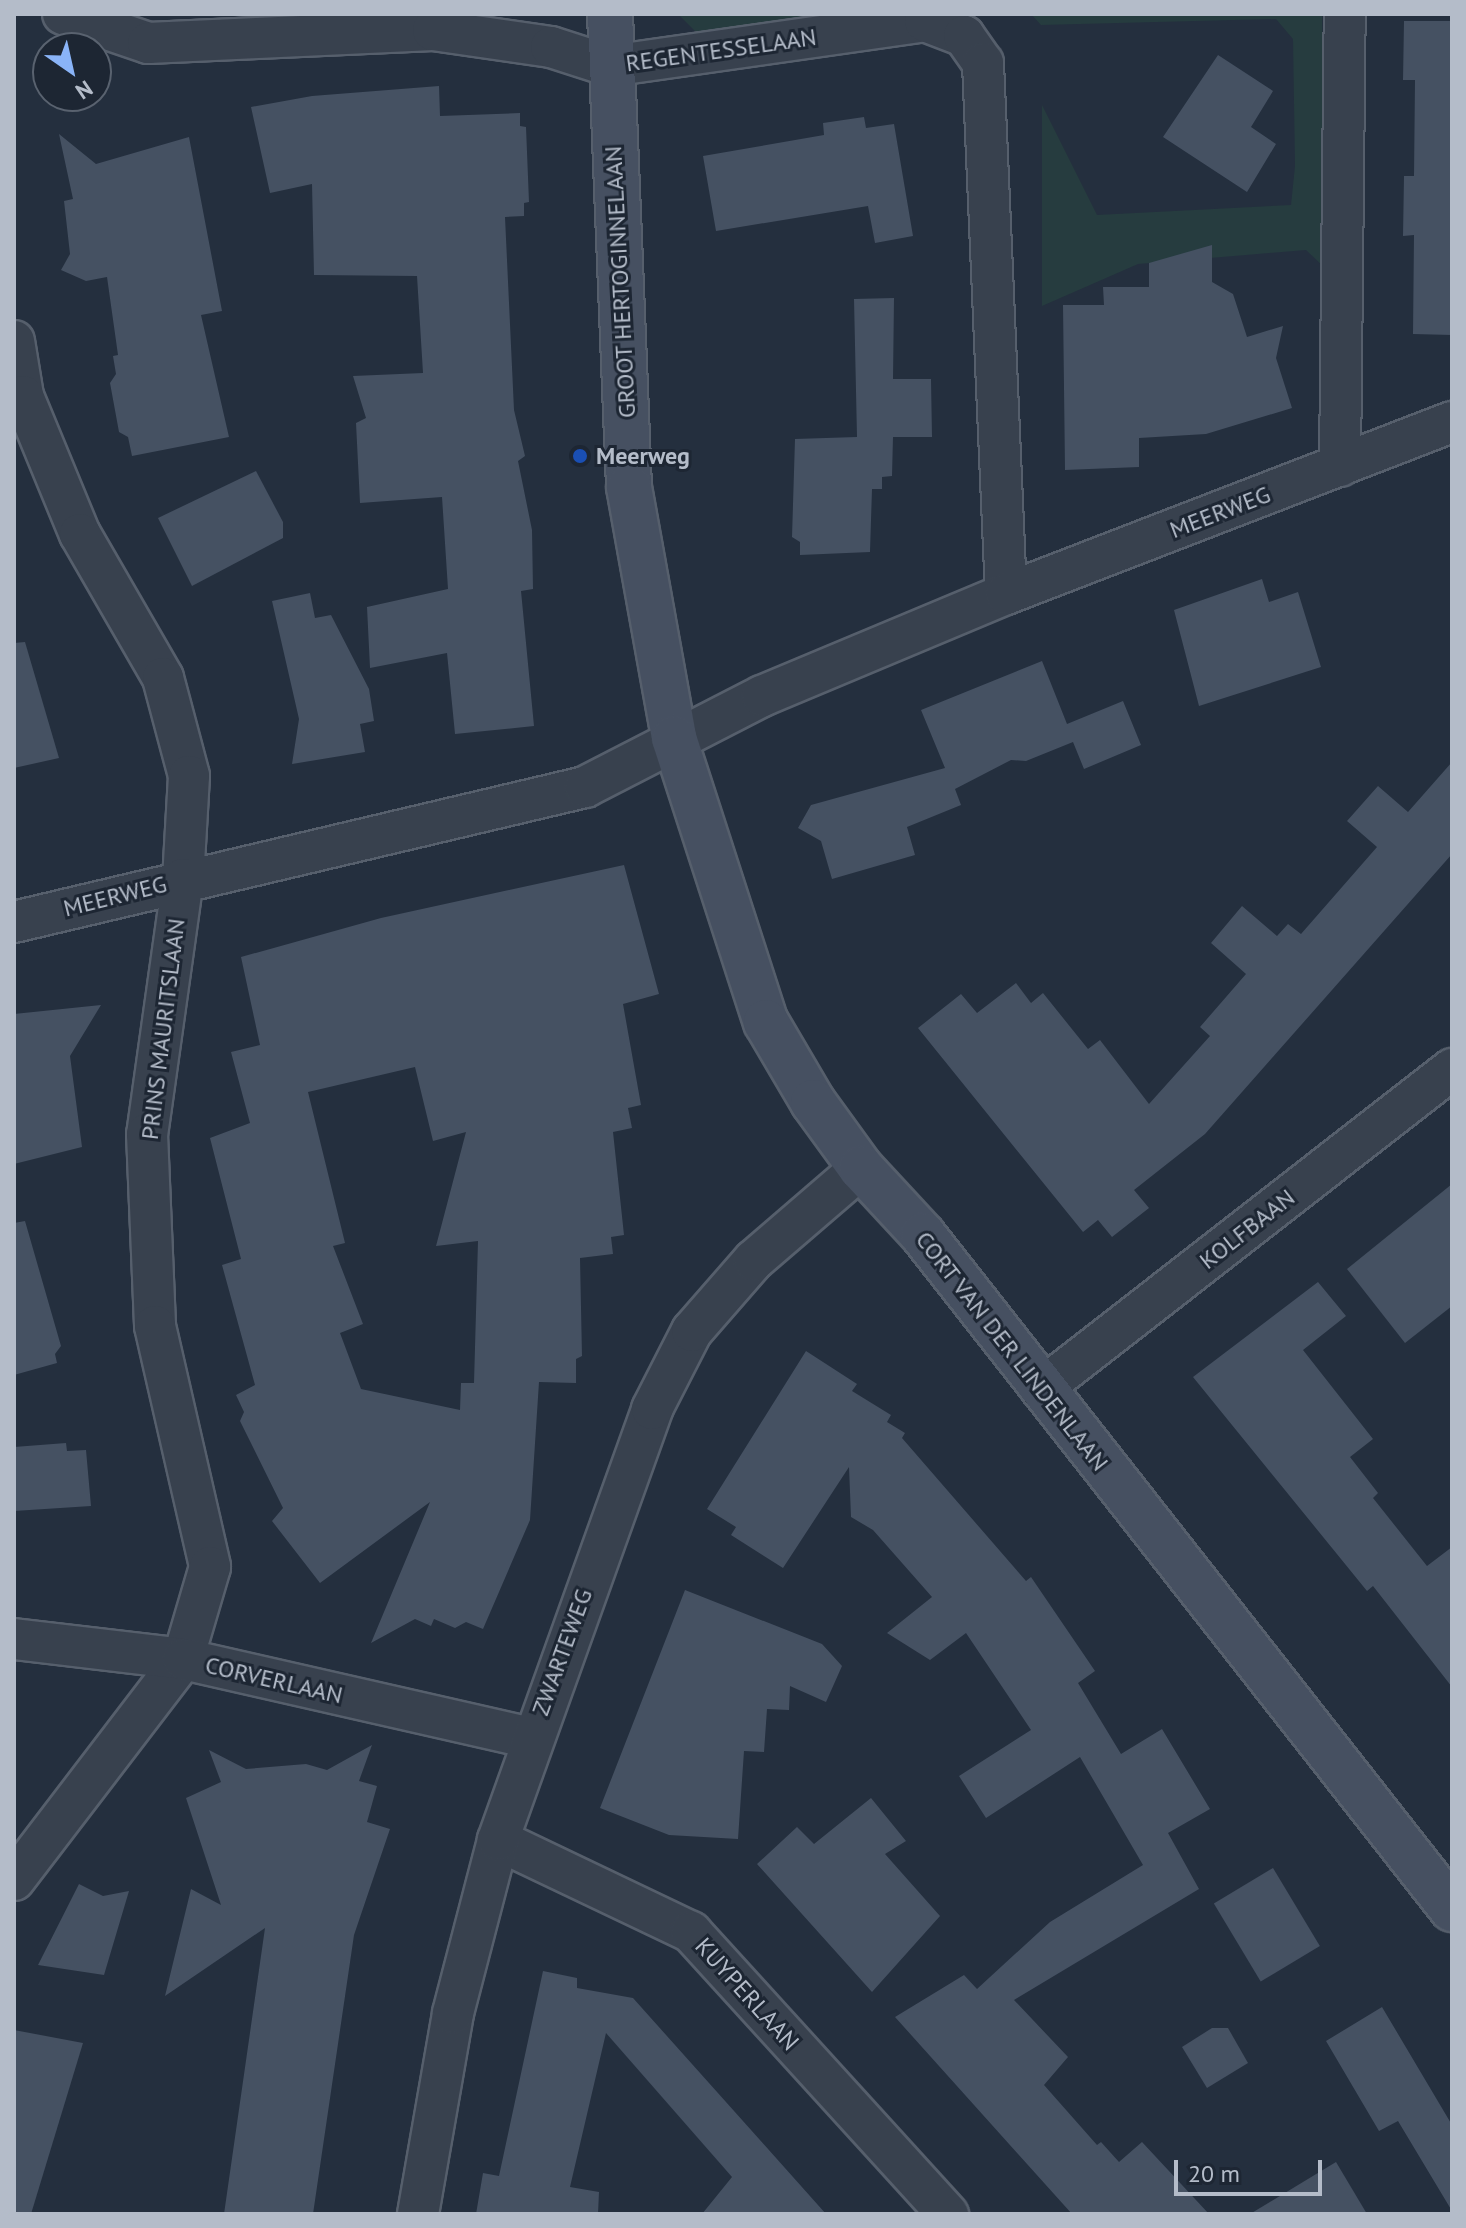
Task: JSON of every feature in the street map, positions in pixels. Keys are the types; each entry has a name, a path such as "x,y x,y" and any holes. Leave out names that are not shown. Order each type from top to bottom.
{"main road":[{"name":"GROOT HERTOGINNELAAN","path":"610,14 629,487 674,738"},
{"name":"CORT VAN DER LINDENLAAN","path":"674,738 766,1022 813,1102 861,1168 923,1235 1452,1909"}],"street":[{"name":"REGENTESSELAAN","path":"63,14 148,43 433,30 551,47 610,66 925,21 964,36 983,63 1006,594"},
{"path":"1340,466 1345,14"},
{"name":"PRINS MAURITSLAAN","path":"14,341 23,396 80,534 163,678 189,776 183,879 147,1134 155,1326 210,1567 183,1659 14,1880"},
{"name":"MEERWEG","path":"14,922 183,879 585,787 674,738 1006,594 1452,422"},
{"name":"KOLFBAAN","path":"1041,1389 1452,1069"},
{"name":"ZWARTEWEG","path":"418,2214 453,2013 498,1840 530,1738 652,1409 692,1331 754,1260 861,1168"},
{"name":"CORVERLAAN","path":"14,1639 183,1659 530,1738"},
{"name":"KUYPERLAAN","path":"498,1840 691,1932 948,2214"}],"green space":[{"path":"678,14 830,14 701,37"},
{"path":"1031,14 1322,14 1326,269 1306,250 1138,264 1042,306 1042,105 1097,215 1291,205 1295,166 1293,39 1276,19 1041,25"}],"building":[{"path":"1404,21 1452,21 1452,335 1413,334 1414,235 1403,236 1404,176 1414,176 1415,80 1403,80"},
{"path":"1218,55 1273,91 1251,127 1276,144 1247,192 1163,137"},
{"path":"439,86 440,116 520,113 520,126 526,127 529,202 524,203 524,216 505,217 514,410 525,456 518,461 532,530 533,589 521,591 534,726 455,734 447,653 370,668 367,607 448,589 442,497 360,503 356,423 366,418 353,376 423,373 417,276 314,275 312,184 270,193 251,107 312,96"},
{"path":"864,117 866,128 894,124 913,236 875,243 868,206 716,231 703,156 824,135 823,123"},
{"path":"59,134 96,164 189,137 222,311 201,315 229,437 132,456 128,437 119,432 110,383 116,374 113,356 118,355 107,277 86,281 61,270 70,254 64,201 73,199"},
{"path":"1212,245 1212,282 1233,294 1247,337 1283,326 1276,358 1292,408 1206,434 1139,438 1139,467 1065,470 1063,305 1104,305 1103,287 1149,287 1149,263"},
{"path":"894,298 893,379 931,379 932,437 893,437 892,476 882,477 882,489 872,489 870,552 800,555 800,542 792,537 795,439 857,437 854,299"},
{"path":"256,471 283,522 283,538 192,586 158,518"},
{"path":"1262,579 1269,602 1298,592 1321,667 1199,706 1174,610"},
{"path":"310,593 315,618 331,615 369,689 374,721 360,724 365,752 292,764 299,719 272,601"},
{"path":"25,642 59,758 14,768 14,643"},
{"path":"1042,661 1067,724 1123,701 1141,745 1084,769 1073,742 1026,761 1011,760 955,789 961,805 907,827 915,855 832,879 821,841 798,828 811,805 945,768 921,710"},
{"path":"1452,762 1452,854 1205,1134 1134,1190 1149,1208 1112,1237 1098,1220 1083,1232 918,1028 961,994 977,1013 1016,983 1031,1003 1043,993 1088,1049 1100,1040 1149,1104 1210,1036 1200,1027 1246,974 1211,943 1242,906 1277,936 1288,924 1301,934 1377,847 1347,821 1378,786 1408,812"},
{"path":"624,865 659,994 623,1004 641,1105 628,1108 632,1128 613,1132 624,1235 611,1237 613,1254 580,1258 582,1356 576,1359 576,1383 539,1382 530,1520 483,1629 466,1622 455,1628 434,1619 431,1626 415,1619 371,1643 430,1502 320,1583 272,1521 283,1508 240,1421 244,1412 236,1395 255,1385 222,1265 241,1259 210,1138 250,1123 231,1052 260,1045 241,957 381,918","holes":["415,1067 433,1141 466,1132 436,1246 478,1241 474,1383 461,1383 460,1410 361,1389 340,1333 363,1324 333,1246 345,1243 308,1092"]},
{"path":"101,1005 70,1056 82,1147 14,1164 14,1014"},
{"path":"1452,1184 1452,1306 1405,1343 1347,1269"},
{"path":"25,1221 61,1346 55,1354 57,1363 14,1375 14,1223"},
{"path":"1318,1282 1346,1316 1303,1350 1373,1439 1350,1457 1378,1493 1373,1498 1427,1566 1452,1547 1452,1687 1373,1586 1367,1591 1193,1377"},
{"path":"806,1351 857,1384 852,1391 891,1415 887,1422 905,1433 902,1438 1026,1581 1031,1577 1095,1671 1078,1683 1121,1754 1162,1729 1210,1809 1168,1833 1199,1889 1014,2000 1068,2057 1044,2085 1097,2145 1101,2142 1119,2162 1142,2142 1209,2214 1072,2214 895,2017 964,1975 977,1989 1050,1922 1143,1865 1080,1757 986,1818 959,1776 1031,1730 966,1633 930,1660 887,1633 932,1597 873,1530 851,1517 849,1467 783,1568 731,1535 736,1527 707,1509"},
{"path":"66,1443 67,1451 86,1450 91,1506 14,1511 14,1447"},
{"path":"685,1590 822,1644 842,1666 826,1702 790,1686 789,1710 767,1709 764,1752 744,1751 738,1839 669,1835 600,1808"},
{"path":"372,1745 359,1781 377,1786 367,1822 390,1829 354,1935 313,2214 224,2214 265,1928 165,1996 191,1889 221,1905 186,1798 221,1782 209,1750 246,1769 306,1764 327,1770"},
{"path":"871,1798 906,1841 885,1854 940,1916 872,1992 757,1864 797,1827 814,1844"},
{"path":"1273,1868 1320,1946 1261,1982 1214,1904"},
{"path":"79,1884 103,1896 129,1891 104,1975 38,1965"},
{"path":"543,1971 577,1978 577,1988 633,1998 826,2214 702,2214 732,2177 606,2033 570,2187 599,2192 598,2214 476,2214 483,2173 499,2176"},
{"path":"1382,2007 1452,2125 1452,2211 1398,2121 1379,2131 1326,2041"},
{"path":"1212,2028 1228,2028 1248,2063 1207,2088 1182,2047"},
{"path":"14,2030 83,2043 31,2214 14,2214"},
{"path":"1336,2162 1367,2214 1250,2214"}],"place":[{"name":"Meerweg","path":"580,456"}]}
